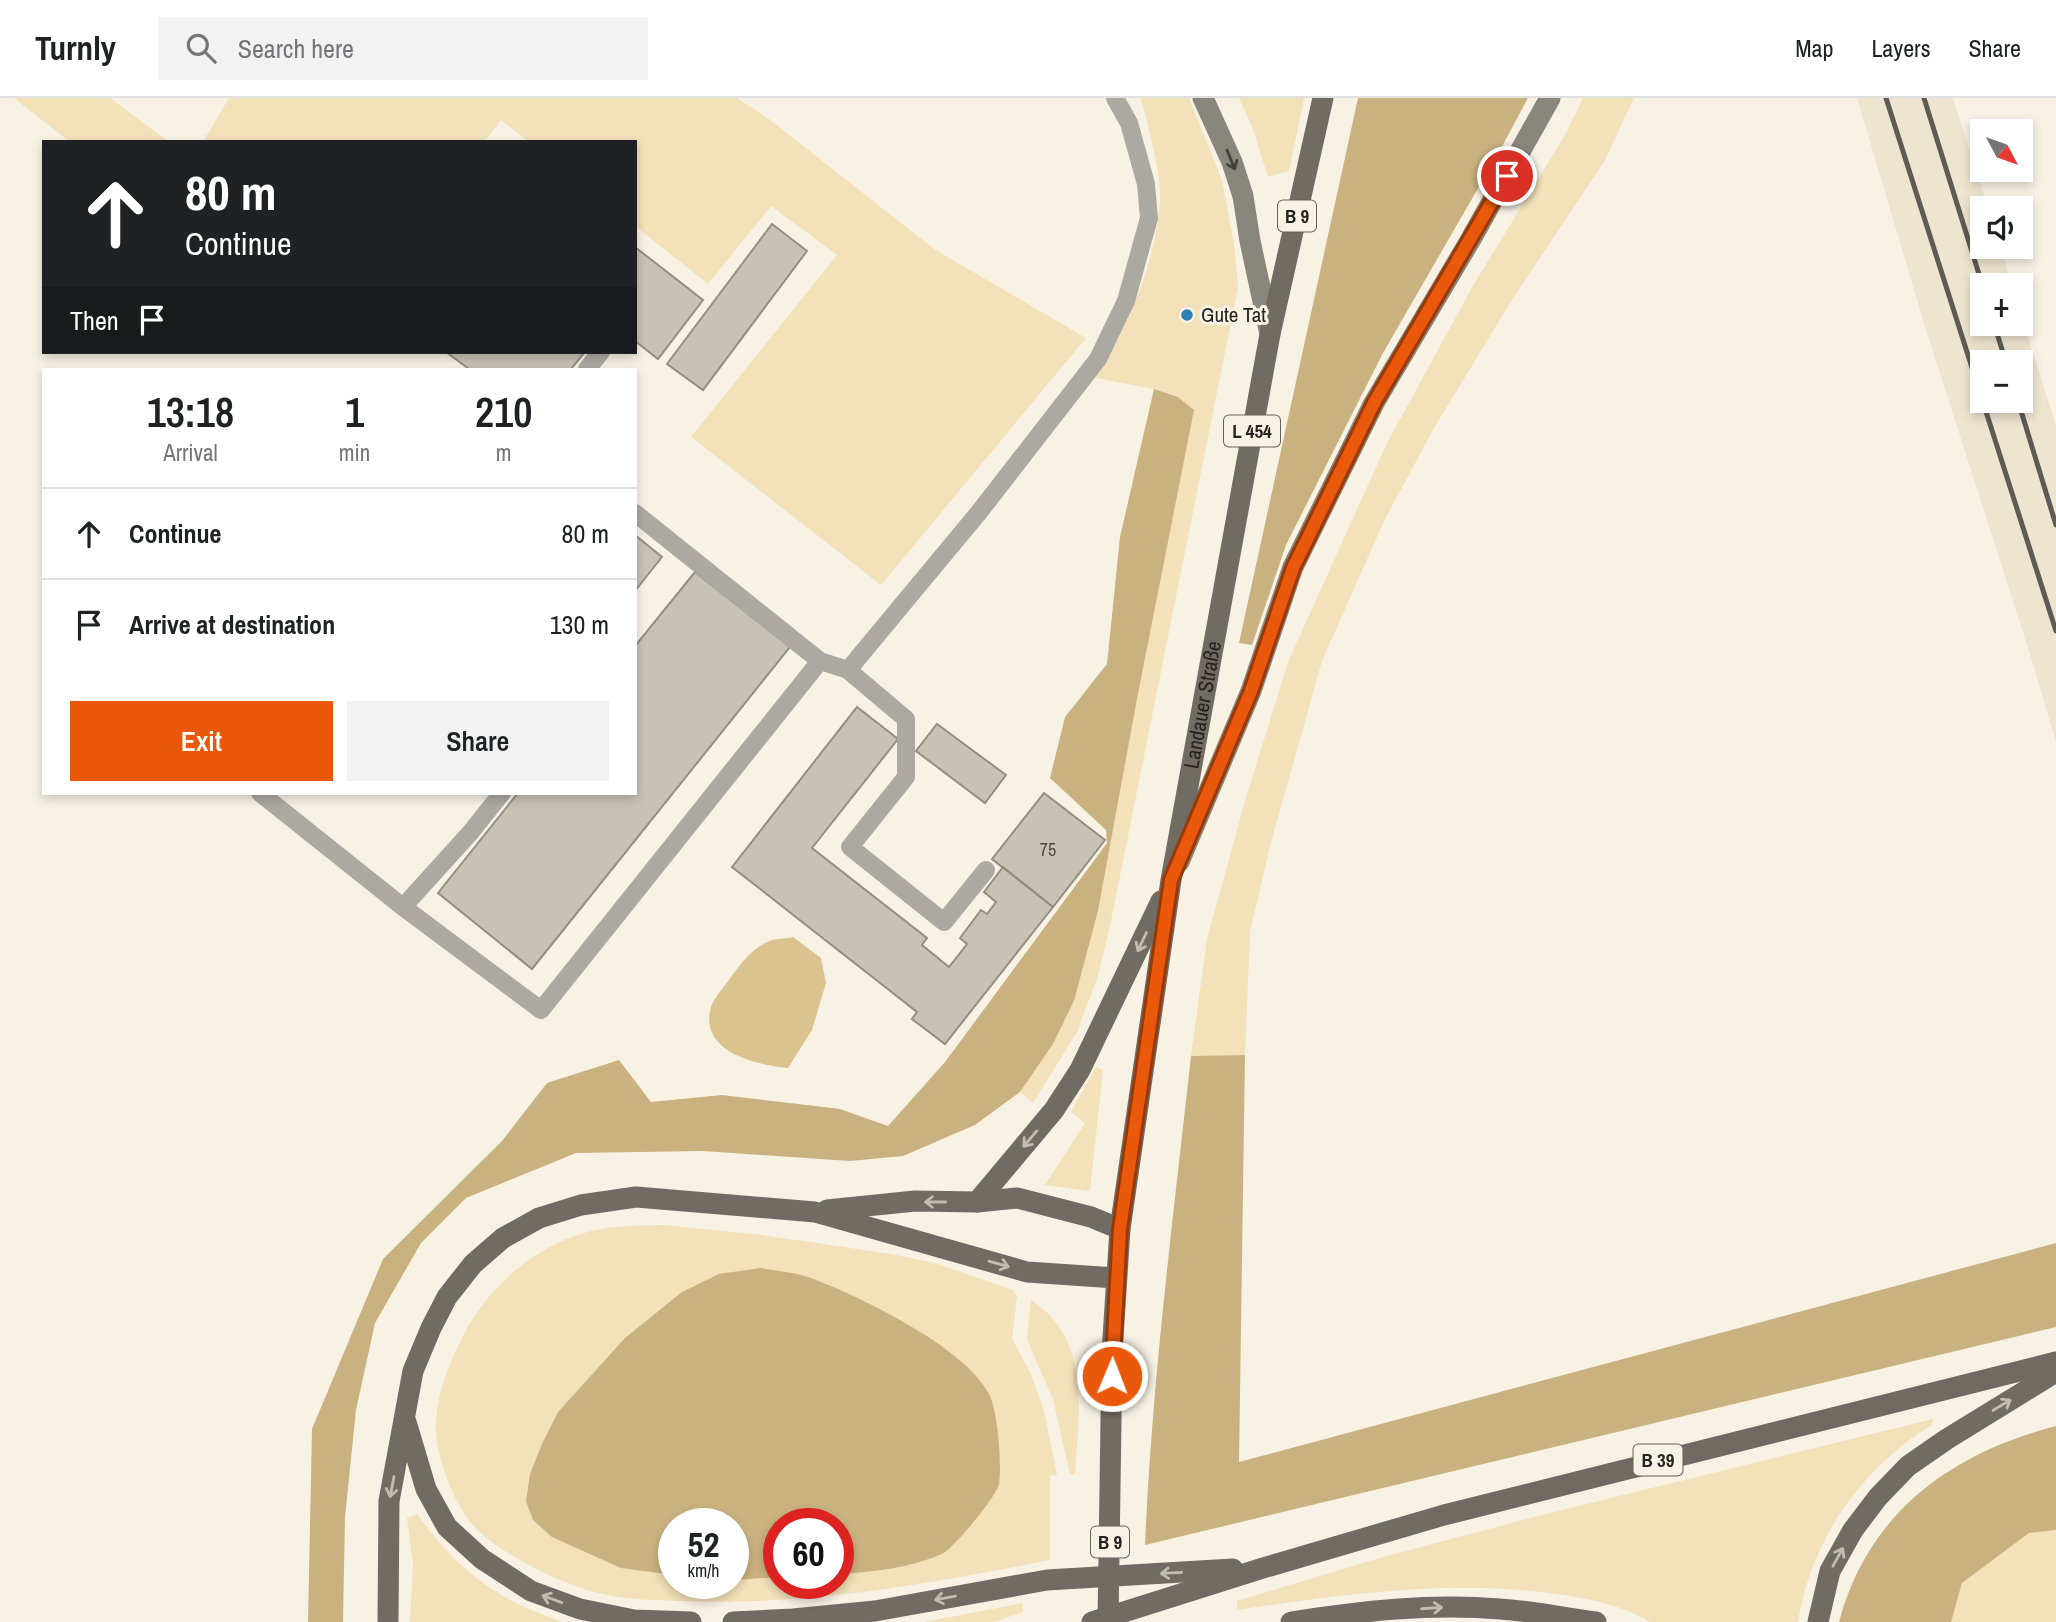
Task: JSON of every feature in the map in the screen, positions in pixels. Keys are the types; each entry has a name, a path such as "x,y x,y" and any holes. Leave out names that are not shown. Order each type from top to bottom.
{"main road":[{"path":"1203,98 1232,162 1243,196 1270,334"},
{"name":"B 9","path":"1270,334 1324,98"},
{"path":"978,1202 1054,1111 1080,1070 1171,880 1251,691 1293,568 1374,403 1550,98"},
{"name":"Landauer Straße","path":"1108,1622 1112,1353 1120,1229 1171,880 1270,334"},
{"path":"388,1622 389,1501 413,1371 447,1297 472,1264 503,1238 539,1218 581,1205 636,1197 815,1212 1027,1272 1116,1278"},
{"path":"815,1212 915,1201 978,1202 1017,1198 1091,1217 1120,1229"},
{"name":"B 39","path":"1092,1622 1263,1568 1457,1512 2056,1362"},
{"path":"1818,1622 1830,1571 1853,1530 1878,1497 1908,1466 1947,1438 2056,1372"},
{"path":"405,1420 426,1489 447,1527 482,1559 531,1591 580,1609 634,1620 691,1622"},
{"path":"733,1622 875,1611 1047,1580 1263,1568"},
{"path":"1291,1622 1348,1613 1447,1607 1501,1609 1596,1622"}],"lane":[{"path":"848,670 980,511 1098,359 1126,301 1149,218 1146,184 1129,123 1115,98"},
{"path":"588,368 599,354"},
{"path":"637,515 820,662 848,670 906,719 906,777 850,847 944,922 986,870"},
{"path":"263,795 403,907 541,1010 820,662"},
{"path":"403,907 500,795"}],"shaded area":[{"path":"14,98 110,98 166,140 67,140"},
{"path":"229,98 737,98 769,119 934,249 1086,338 881,585 691,437 837,255 771,206 708,284 637,228 637,140 526,140 501,120 486,140 204,140"},
{"path":"1140,98 1189,98 1222,180 1234,243 1238,287 1098,976 1077,1032 1033,1103 1020,1092 1053,1044 1074,1001 1098,911 1194,410 1178,397 1154,389 1096,378 1130,315 1147,268 1158,221 1158,174"},
{"path":"1239,98 1304,98 1289,171 1268,177 1252,126"},
{"path":"1358,98 1528,98 1383,353 1286,545 1252,645 1239,643"},
{"path":"1583,98 1634,98 1605,160 1515,295 1434,428 1384,521 1322,661 1270,846 1250,932 1245,1055 1191,1056 1207,939 1245,801 1288,662 1387,443 1474,284 1565,135"},
{"path":"1857,98 1953,98 1970,151 1970,182 1980,182 1984,196 1970,196 1970,259 2004,259 2008,273 1970,273 1970,336 2028,336 2032,350 1970,350 1970,413 2033,413 2033,353 2056,425 2056,742 1926,330"},
{"path":"1154,389 1178,397 1194,410 1098,911 1074,1001 1053,1044 1020,1092 975,1125 903,1156 850,1161 703,1151 576,1153 466,1198 421,1243 375,1323 356,1410 345,1517 343,1622 308,1622 312,1429 383,1259 502,1141 547,1083 619,1060 651,1102 722,1095 840,1109 888,1126 945,1062 1107,843 1106,830 1050,778 1065,717 1107,664 1120,537"},
{"path":"793,937 821,958 826,983 812,1030 788,1068 761,1064 733,1053 713,1035 709,1022 714,1000 750,954 770,941"},
{"path":"1245,1055 1239,1462 2056,1243 2056,1327 1145,1545 1158,1361 1191,1056"},
{"path":"1096,1067 1103,1070 1090,1191 1045,1185 1085,1123 1071,1112"},
{"path":"663,1225 762,1235 891,1254 935,1263 1013,1290 1017,1296 1012,1339 1031,1374 1044,1411 1057,1475 1050,1476 1050,1560 913,1585 854,1593 854,1508 763,1508 763,1599 790,1599 728,1602 652,1600 613,1596 552,1576 498,1547 473,1525 458,1504 446,1476 436,1434 442,1387 465,1332 475,1315 500,1285 548,1248 566,1239 613,1227"},
{"path":"761,1268 808,1277 829,1285 881,1310 934,1341 958,1358 976,1376 989,1394 997,1425 999,1484 983,1510 948,1550 917,1563 854,1573 854,1508 763,1508 763,1578 749,1579 749,1508 658,1508 658,1573 621,1568 552,1537 533,1520 526,1501 530,1474 558,1412 625,1338 682,1292 719,1274"},
{"path":"1031,1300 1051,1316 1064,1335 1073,1356 1079,1402 1075,1474 1070,1474 1053,1399 1027,1340"},
{"path":"1933,1419 1932,1425 1906,1442 1883,1462 1843,1509 1814,1563 1798,1622 1650,1622 1619,1608 1586,1599 1523,1590 1482,1588 1400,1590 1237,1610 1237,1601 1383,1557"},
{"path":"2056,1426 2056,1530 2029,1533 1962,1583 1951,1622 1839,1622 1852,1583 1870,1549 1892,1519 1919,1494 1948,1472 1981,1453"},
{"path":"417,1514 448,1552 484,1584 518,1604 562,1622 410,1622 413,1565 407,1518"},
{"path":"2056,1530 2056,1622 1951,1622 1962,1583 2029,1533"},
{"path":"1023,1603 1023,1612 994,1622 924,1622"}],"building":[{"path":"772,224 807,251 703,390 667,364"},
{"path":"637,249 703,300 658,359 637,343"},
{"path":"449,354 583,354 572,368 468,368"},
{"path":"637,537 662,557 637,588"},
{"path":"695,572 790,647 532,969 438,893 516,795 637,795 637,644"},
{"path":"857,707 898,739 812,848 927,938 922,945 949,967 967,944 960,938 981,910 987,914 996,902 984,892 1003,867 1053,907 945,1044 912,1019 917,1012 732,867"},
{"path":"937,724 1006,775 985,803 916,751"},
{"path":"1044,793 1105,840 1053,907 992,859"}],"railway":[{"path":"1886,98 2056,631"},
{"path":"1924,98 1979,273"},
{"path":"1998,336 2002,350"},
{"path":"2022,413 2056,525"}],"place":[{"name":"Gute Tat","path":"1187,315"}],"route":[{"path":"1112,1376 1120,1229 1171,880 1251,691 1293,568 1374,403 1507,176"}]}
